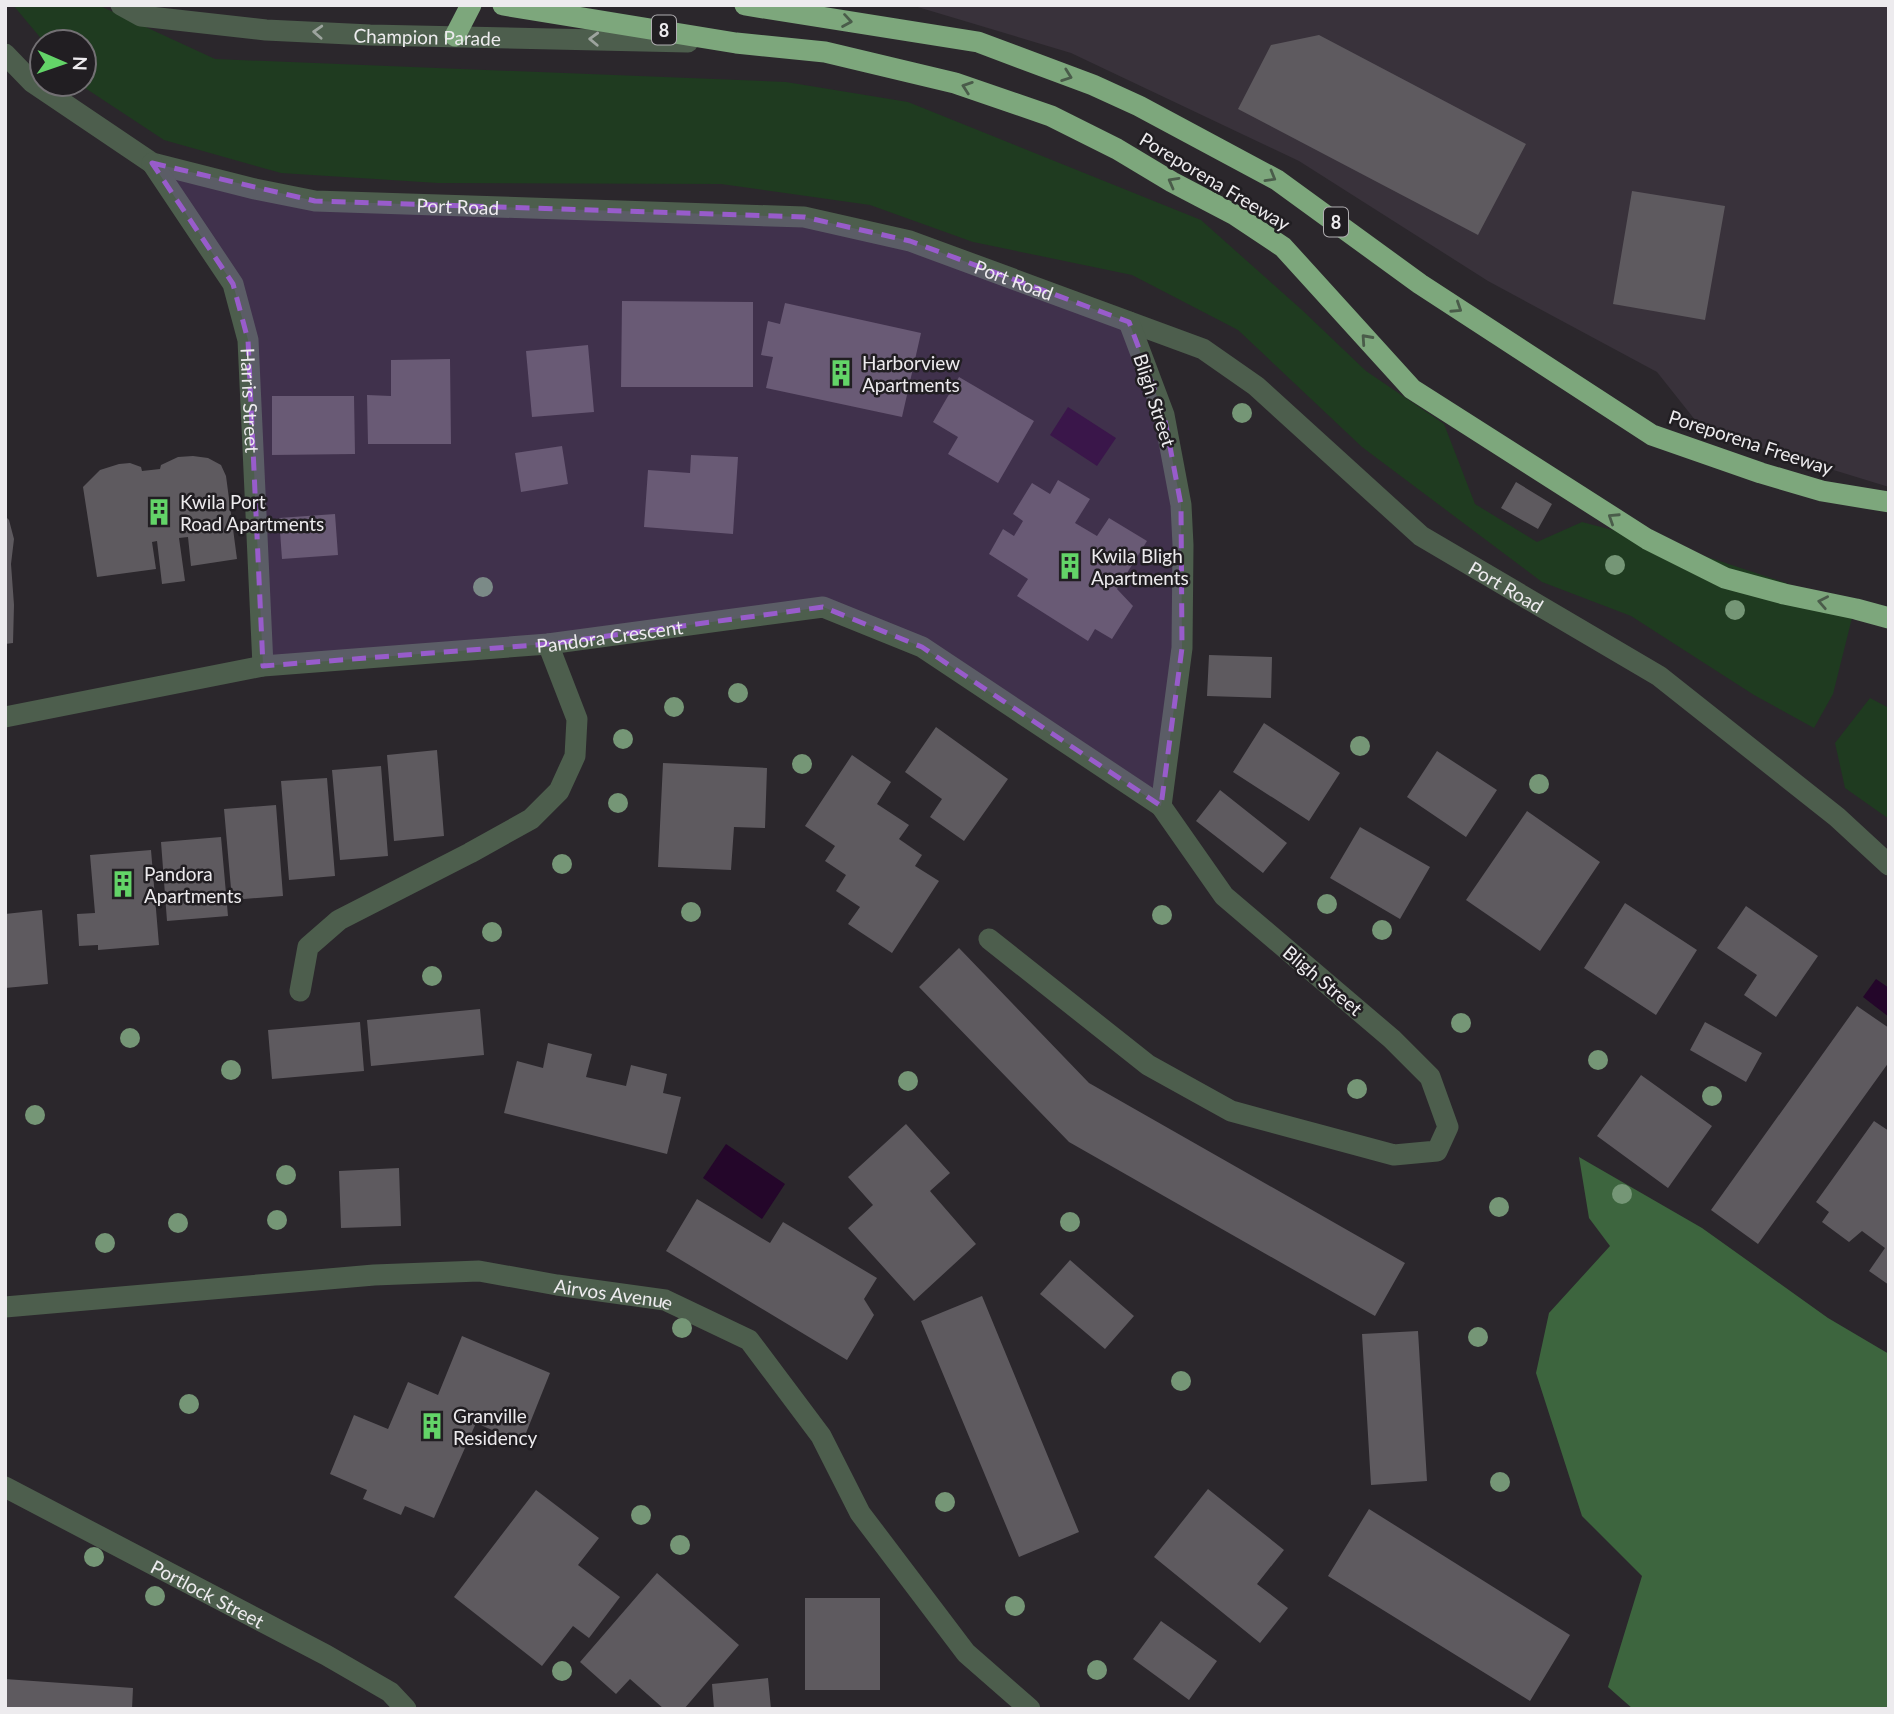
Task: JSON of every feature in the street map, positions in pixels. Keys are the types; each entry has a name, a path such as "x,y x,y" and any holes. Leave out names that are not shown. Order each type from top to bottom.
{"highway":[{"path":"455,36 471,5"},
{"name":"Poreporena Freeway","path":"503,5 736,43 825,52 955,83 1051,116 1117,149 1235,215 1283,247 1412,389 1647,539 1725,578 1889,618"},
{"name":"Poreporena Freeway","path":"746,5 978,42 1093,85 1139,106 1277,180 1420,284 1652,435 1822,491 1889,502"}],"street":[{"name":"Champion Parade","path":"121,5 141,16 266,30 370,35 736,43"},
{"name":"Port Road","path":"5,54 32,82 152,163 255,189 315,201 804,217 910,241 1203,349 1256,386 1421,536 1659,676 1837,817 1889,865"},
{"name":"Harris Street","path":"152,163 233,284 248,340 263,666"},
{"name":"Bligh Street","path":"989,939 1148,1065 1231,1111 1394,1155 1437,1151 1448,1127 1430,1077 1392,1039 1224,896 1161,806 1182,649 1181,505 1164,415 1129,321"},
{"name":"Pandora Crescent","path":"5,717 263,666 548,644 823,607 922,648 1161,806"},
{"path":"300,991 308,947 339,920 531,819 559,791 575,756 577,719 548,644"},
{"name":"Airvos Avenue","path":"5,1307 374,1275 479,1270 557,1285 664,1300 749,1340 821,1436 860,1513 966,1653 1030,1709"},
{"name":"Portlock Street","path":"5,1487 326,1655 390,1692 406,1709"}],"highlighted area":[{"path":"152,163 315,201 804,217 910,241 1129,322 1164,415 1181,505 1182,648 1161,806 922,647 823,607 548,644 263,666 248,340 233,284"}],"shaded area":[{"path":"911,5 1889,5 1889,487 1703,430 1657,372 1488,281 1299,161 1071,53"},
{"path":"1068,407 1116,438 1097,466 1050,435"},
{"path":"1876,979 1889,988 1889,1017 1863,997"},
{"path":"726,1144 785,1184 762,1219 703,1178"}],"green space":[{"path":"13,5 98,5 215,59 786,82 908,102 1201,220 1366,371 1444,424 1475,504 1537,542 1582,522 1677,547 1786,583 1853,614 1833,694 1814,728 1754,695 1631,616 1542,582 1362,447 1238,330 1132,275 973,242 870,205 721,184 438,183 281,173 164,140 98,97 98,28 32,28"},
{"path":"1870,698 1889,708 1889,819 1845,788 1835,743"},
{"path":"1579,1157 1702,1228 1828,1318 1889,1354 1889,1709 1633,1709 1608,1687 1642,1576 1582,1516 1536,1373 1549,1313 1610,1246 1589,1218"}],"building":[{"path":"1319,35 1526,144 1478,235 1238,109 1271,45"},
{"path":"1632,191 1725,206 1705,320 1613,304"},
{"path":"622,301 753,302 753,387 621,387"},
{"name":"Harborview Apartments","path":"785,303 921,333 902,417 766,388 773,357 761,355 768,321 780,324"},
{"path":"588,345 594,412 532,417 526,351"},
{"path":"450,359 451,444 368,444 367,395 391,396 391,360"},
{"path":"959,377 1034,421 998,483 948,454 958,437 933,422"},
{"path":"272,396 354,396 355,454 272,455"},
{"path":"562,446 568,484 521,492 515,453"},
{"path":"691,455 738,457 733,534 644,527 648,470 690,473"},
{"name":"Kwila Port Road Apartments","path":"178,457 208,458 221,465 226,476 237,559 191,566 188,537 179,538 185,581 162,584 157,541 152,542 156,569 97,577 83,487 100,470 119,464 130,463 141,467 142,471 160,469 161,465"},
{"name":"Kwila Bligh Apartments","path":"1058,480 1090,499 1075,523 1097,536 1109,518 1147,541 1117,589 1133,606 1112,639 1095,629 1088,641 1017,596 1028,579 989,554 1003,529 1014,536 1023,521 1013,514 1032,483 1050,494"},
{"path":"1516,482 1552,504 1538,529 1501,508"},
{"path":"335,514 338,555 282,559 279,518"},
{"path":"5,516 9,520 14,539 11,564 14,605 13,643 5,644"},
{"path":"1209,655 1272,657 1271,698 1207,696"},
{"path":"1264,723 1340,773 1309,821 1233,772"},
{"path":"936,727 1008,779 964,841 930,817 942,799 905,772"},
{"path":"437,750 444,836 394,841 387,755"},
{"path":"1437,751 1497,790 1466,837 1407,797"},
{"path":"852,755 891,782 877,804 909,825 899,839 922,855 915,866 939,881 892,953 848,924 860,907 836,891 846,875 825,861 835,846 805,826"},
{"path":"663,763 767,768 765,828 734,827 731,870 658,867"},
{"path":"381,766 388,856 340,860 332,770"},
{"name":"Pandora Apartments","path":"327,778 335,876 289,880 281,781"},
{"path":"1220,790 1287,843 1263,873 1196,821"},
{"name":"Pandora Apartments","path":"276,805 283,896 232,900 224,809"},
{"path":"1527,811 1600,862 1540,951 1466,900"},
{"path":"1360,827 1430,867 1400,919 1330,878"},
{"name":"Pandora Apartments","path":"221,837 228,916 167,921 161,842"},
{"name":"Pandora Apartments","path":"151,850 159,945 98,950 98,945 79,946 77,914 95,913 90,855"},
{"path":"1625,903 1697,950 1656,1015 1584,968"},
{"path":"1746,906 1818,956 1776,1017 1744,995 1757,975 1717,948"},
{"path":"42,910 48,984 5,988 5,914"},
{"path":"959,948 1089,1083 1405,1263 1375,1316 1069,1142 919,987"},
{"path":"1857,1006 1889,1028 1889,1062 1758,1244 1711,1210"},
{"path":"480,1009 484,1055 371,1066 367,1020"},
{"path":"360,1022 364,1071 272,1079 268,1030"},
{"path":"1705,1022 1762,1053 1746,1082 1690,1050"},
{"path":"548,1043 592,1054 586,1077 626,1086 631,1065 667,1074 663,1093 681,1097 667,1154 504,1113 517,1061 543,1068"},
{"path":"1641,1075 1712,1126 1668,1188 1597,1136"},
{"path":"1874,1121 1889,1131 1889,1285 1869,1271 1885,1248 1862,1231 1849,1242 1822,1222 1829,1212 1816,1202"},
{"path":"906,1124 950,1173 930,1191 976,1244 914,1301 848,1228 873,1205 848,1177"},
{"path":"399,1168 401,1226 341,1228 339,1171"},
{"path":"697,1199 770,1243 783,1222 877,1278 864,1299 874,1315 847,1360 666,1251"},
{"path":"1070,1260 1134,1316 1105,1349 1040,1294"},
{"path":"982,1296 1079,1532 1019,1557 921,1321"},
{"path":"1418,1331 1427,1481 1371,1485 1362,1334"},
{"name":"Granville Residency","path":"462,1336 550,1373 522,1443 476,1423 434,1518 405,1506 401,1515 363,1499 367,1490 330,1474 354,1415 388,1429 408,1382 438,1395"},
{"path":"1208,1489 1284,1550 1257,1584 1288,1608 1260,1643 1154,1557"},
{"path":"536,1490 599,1538 578,1565 620,1597 589,1638 573,1626 542,1666 454,1597"},
{"path":"1369,1509 1570,1635 1530,1701 1328,1576"},
{"path":"657,1573 739,1645 684,1709 664,1709 630,1679 616,1694 580,1662"},
{"path":"805,1598 880,1598 880,1690 805,1690"},
{"path":"1161,1621 1217,1661 1189,1700 1133,1659"},
{"path":"768,1678 771,1709 714,1709 712,1684"},
{"path":"5,1679 133,1688 132,1709 5,1709"}],"place":[{"name":"Harborview Apartments","path":"841,373"},
{"name":"Kwila Port Road Apartments","path":"159,512"},
{"name":"Kwila Bligh Apartments","path":"1070,566"},
{"name":"Pandora Apartments","path":"123,884"},
{"name":"Granville Residency","path":"432,1426"}]}
